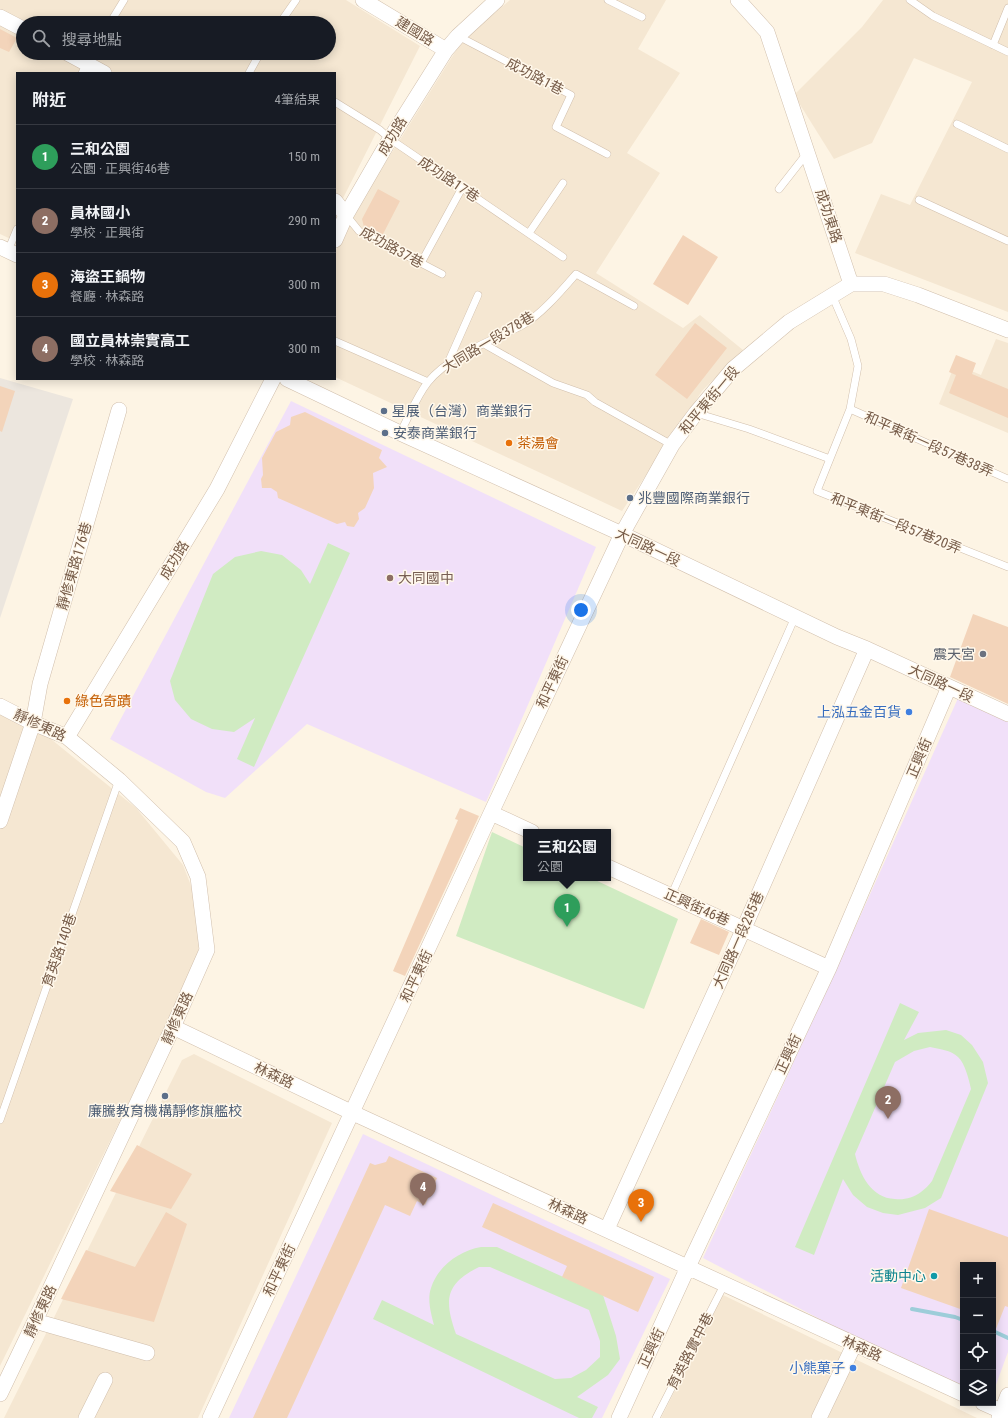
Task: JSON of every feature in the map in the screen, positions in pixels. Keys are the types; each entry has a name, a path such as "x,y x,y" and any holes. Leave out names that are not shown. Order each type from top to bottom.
{"street":[{"name":"建國路","path":"363,0 446,50"},
{"path":"458,36 497,0"},
{"name":"成功東路","path":"738,0 767,32 851,284"},
{"path":"0,17 16,25"},
{"name":"成功路","path":"336,238 346,215 390,139 446,50 458,36"},
{"path":"87,63 102,72"},
{"path":"336,202 346,215"},
{"path":"851,284 884,284 1008,330"},
{"name":"和平東街一段","path":"622,534 672,445 696,413 733,369 789,322 832,294 851,284"},
{"name":"成功路","path":"67,737 217,490 273,380"},
{"name":"大同路一段","path":"289,380 400,433 622,534 837,637 867,649 1008,714"},
{"name":"靜修東路176巷","path":"0,821 33,723 40,684 119,410"},
{"name":"和平東街","path":"210,1418 622,534"},
{"name":"大同路一段285巷","path":"607,1230 744,928 867,649"},
{"name":"正興街","path":"619,1418 688,1267 829,968 949,687"},
{"name":"靜修東路","path":"0,706 33,723 67,737 119,780 183,842 198,877 207,950 173,1027 0,1394"},
{"path":"491,813 526,829"},
{"name":"正興街46巷","path":"611,868 829,968"},
{"name":"林森路","path":"173,1027 353,1113 960,1393"},
{"path":"35,1321 148,1353"},
{"path":"819,1418 854,1344"},
{"path":"86,1418 105,1380"},
{"path":"988,1406 1003,1415 1008,1395"}],"lane":[{"path":"114,16 124,0"},
{"path":"285,16 296,0"},
{"path":"608,0 642,18"},
{"path":"910,0 932,16 1008,52"},
{"path":"993,45 1008,8"},
{"name":"成功路1巷","path":"458,36 571,95 556,127 607,154"},
{"path":"250,72 256,60"},
{"name":"成功路17巷","path":"336,103 380,130 390,139 563,257"},
{"path":"957,124 1008,149"},
{"path":"779,189 808,152"},
{"path":"529,233 563,183"},
{"path":"421,263 462,188"},
{"path":"918,200 1008,241"},
{"name":"成功路37巷","path":"346,215 359,231 442,274"},
{"path":"8,251 16,231"},
{"name":"大同路一段378巷","path":"400,433 428,382 447,365 522,325 553,300 576,274 634,306"},
{"path":"696,413 749,429 830,459 850,410 858,366 851,339 832,294"},
{"path":"447,365 478,295"},
{"path":"336,341 428,382"},
{"path":"484,344 554,383 587,395 595,402 672,445"},
{"name":"和平東街一段57巷38弄","path":"850,410 1008,479"},
{"name":"和平東街一段57巷20弄","path":"830,459 817,491 1008,567"},
{"path":"671,896 795,617"},
{"name":"育英路140巷","path":"0,1120 119,780"},
{"name":"育英路實中巷","path":"656,1418 724,1285"}],"shaded area":[{"path":"0,0 346,0 420,46 336,212 336,72 16,72 16,242 0,234"},
{"path":"510,0 666,0 638,49 680,73 627,153 660,173 596,273 683,328 700,315 743,350 702,391 622,511 336,377 336,251 347,224 462,41"},
{"path":"883,0 1008,0 1008,312 855,253 881,194 910,205 972,82 914,58 872,143 834,159 794,95 862,27"},
{"path":"996,339 1008,343 1008,433 939,404 955,364 981,375"},
{"path":"0,378 73,399 0,618"},
{"name":"大同國中","path":"291,401 596,547 486,802 307,724 225,798 206,792 110,739"},
{"path":"959,696 1008,719 1008,1352 996,1385 996,1262 960,1262 960,1392 703,1258 832,979"},
{"path":"0,712 41,731 136,808 183,865 202,914 197,963 0,1366"},
{"path":"194,1054 332,1123 198,1418 4,1418 182,1060"},
{"path":"363,1134 670,1279 602,1418 229,1418"},
{"path":"723,1295 977,1418 661,1418"}],"green space":[{"path":"328,543 350,553 254,767 237,759 255,718 234,732 212,729 191,719 175,700 170,681 213,574 235,557 261,551 282,555 301,570 310,584"},
{"path":"492,832 523,847 523,881 597,881 678,919 644,1009 456,936"},
{"path":"900,1003 919,1012 904,1040 918,1033 946,1030 961,1035 972,1045 983,1062 988,1083 941,1198 925,1208 898,1215 883,1213 867,1207 853,1195 843,1179 814,1255 795,1247","holes":["930,1047 952,1053 963,1063 971,1089 932,1181 922,1191 912,1197 902,1199 887,1198 873,1190 868,1184 860,1170 855,1154 895,1062 914,1051"]},
{"path":"481,1247 497,1247 603,1295 616,1336 620,1359 608,1375 577,1397 598,1407 592,1418 579,1418 373,1319 382,1300 434,1325 429,1297 434,1280 444,1266 450,1261 473,1249","holes":["479,1267 490,1267 589,1310 600,1341 600,1357 586,1370 571,1378 555,1379 456,1334 450,1312 450,1294 459,1280 468,1273"]}],"building":[{"path":"0,29 16,37 9,52 0,48"},
{"path":"378,189 400,201 382,236 364,227 362,219"},
{"path":"683,235 718,257 688,305 653,284"},
{"path":"695,323 727,348 687,399 655,375"},
{"path":"956,355 976,363 972,374 1008,389 1008,418 949,393 956,375 949,372"},
{"path":"0,386 15,391 2,432 0,431"},
{"path":"305,412 382,450 379,458 387,467 373,473 374,488 365,508 358,513 359,519 354,527 347,526 345,522 337,524 278,498 277,492 271,488 262,488 262,458 276,432 290,425 291,417"},
{"name":"震天宮","path":"973,614 1008,627 1008,704 950,677"},
{"path":"460,808 479,816 405,976 393,971 458,820 455,819"},
{"path":"701,919 729,932 719,955 690,943"},
{"path":"137,1145 192,1174 171,1209 110,1191"},
{"path":"389,1156 437,1178 425,1205 417,1201 410,1216 385,1205 287,1418 253,1418 370,1163 375,1165 386,1162"},
{"path":"493,1203 654,1277 638,1312 562,1277 567,1266 482,1227"},
{"name":"活動中心","path":"929,1209 1008,1237 1008,1307 1005,1306 996,1329 996,1262 960,1262 960,1309 901,1288"},
{"path":"166,1212 187,1224 154,1322 61,1299 86,1250 135,1267"}],"waterway":[{"path":"912,1309 960,1319"},
{"path":"996,1332 1008,1338"}],"place":[{"name":"星展（台灣）商業銀行","path":"384,411"},
{"name":"安泰商業銀行","path":"385,433"},
{"name":"茶湯會","path":"509,443"},
{"name":"兆豐國際商業銀行","path":"630,498"},
{"name":"大同國中","path":"390,578"},
{"name":"震天宮","path":"983,654"},
{"name":"綠色奇蹟","path":"67,701"},
{"name":"上泓五金百貨","path":"909,712"},
{"name":"三和公園","path":"567,927"},
{"name":"廉騰教育機構靜修旗艦校","path":"165,1096"},
{"name":"員林國小","path":"888,1119"},
{"name":"國立員林崇實高工","path":"423,1206"},
{"name":"海盜王鍋物","path":"641,1222"},
{"name":"活動中心","path":"934,1276"},
{"name":"小熊菓子","path":"853,1368"}]}
